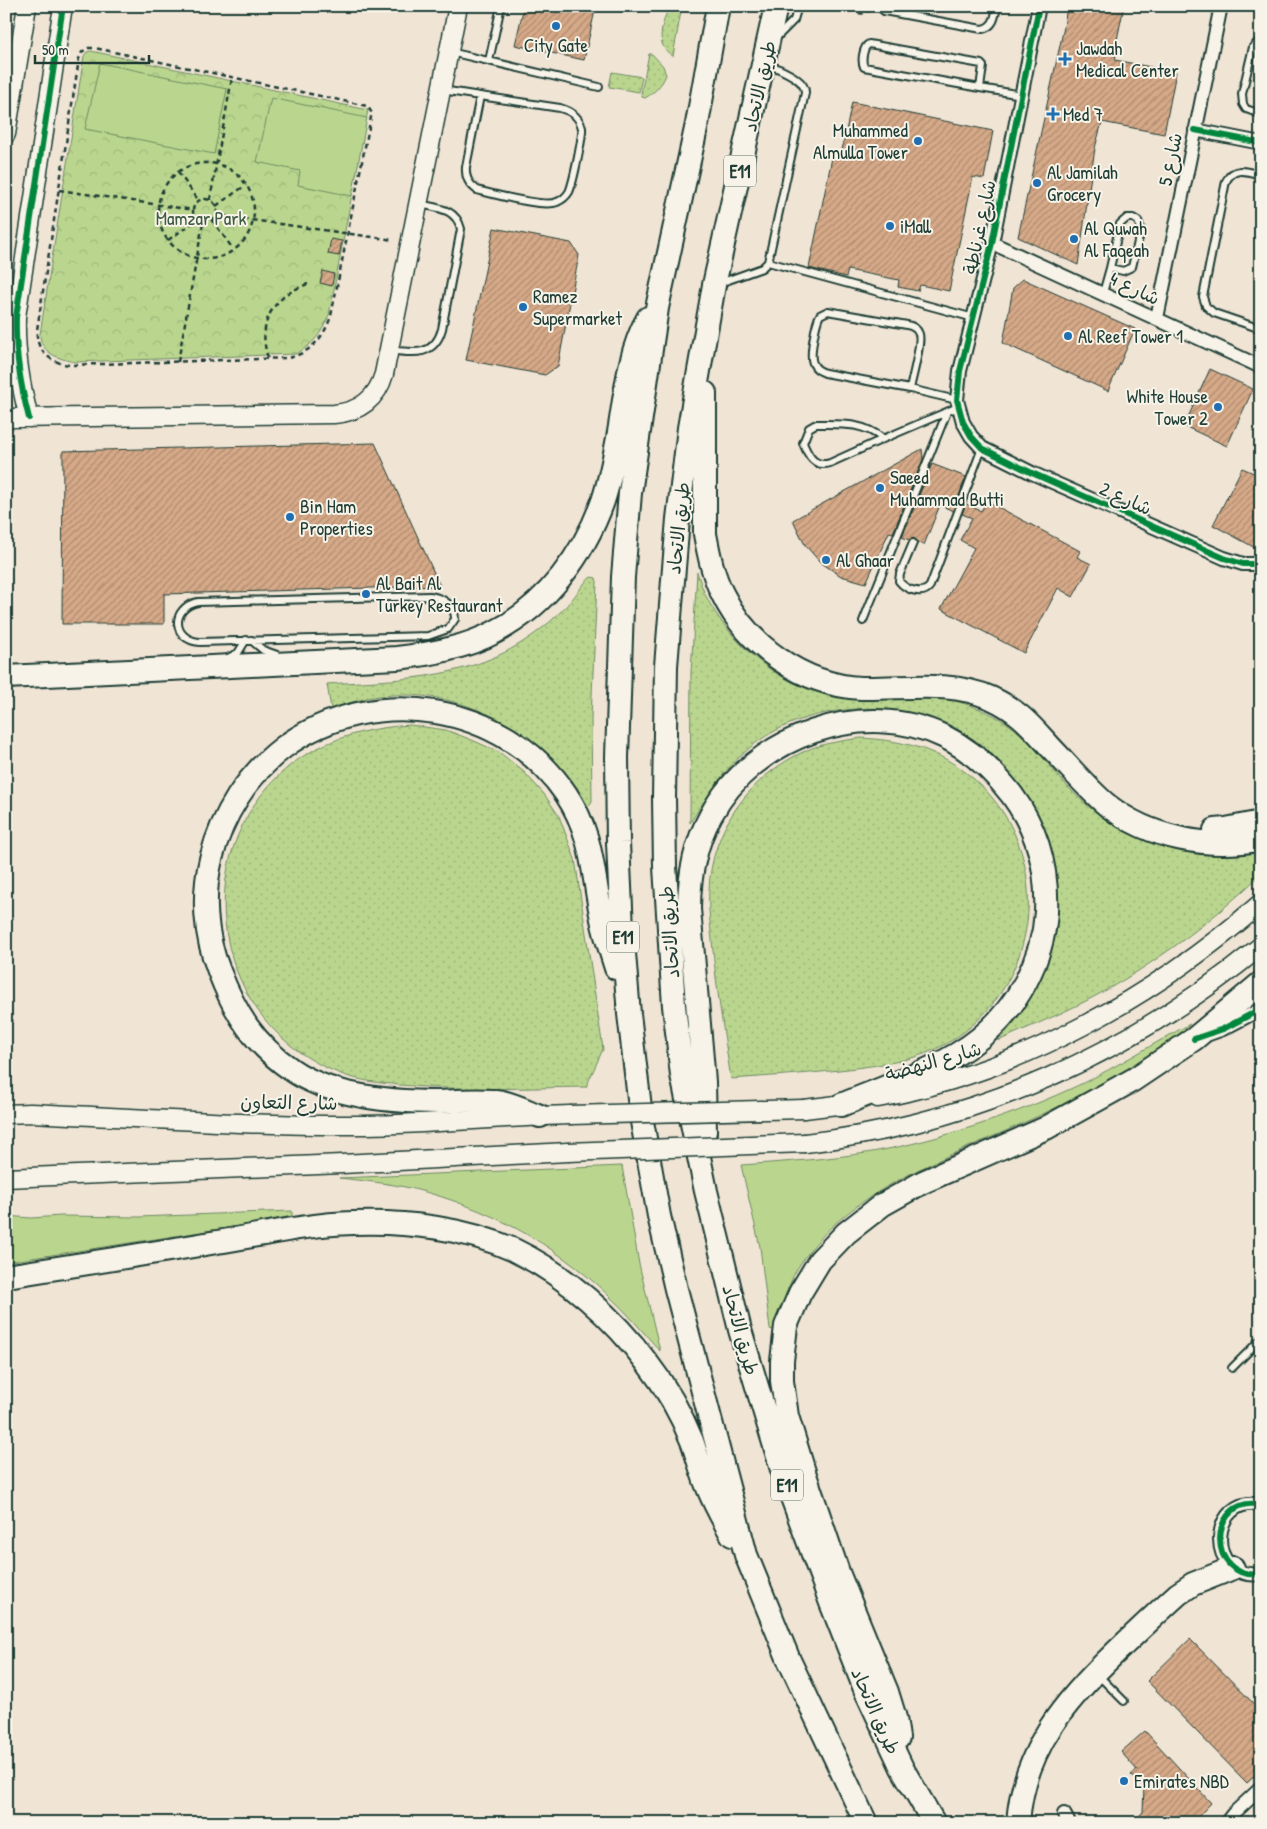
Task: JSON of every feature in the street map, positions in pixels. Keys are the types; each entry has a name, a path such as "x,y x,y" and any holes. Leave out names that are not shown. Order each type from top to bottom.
{"highway":[{"name":"E11","path":"718,6 697,124 657,308 630,493 619,657 617,757 622,929 629,1014 641,1116 659,1216 676,1289 746,1555 789,1660 866,1823"},
{"name":"طريق الاتحاد","path":"776,6 714,285 688,428 671,592 666,666 664,798 665,868 674,1006 682,1075 706,1190 740,1330 782,1473 844,1638 866,1689 902,1768 934,1823"},
{"path":"6,677 198,664 324,662 413,656 473,642 495,632 522,615 544,596 564,574 580,551 603,501 611,474 634,351 641,330 657,308"},
{"path":"705,336 705,512 708,548 714,576 723,596 747,631 762,646 779,660 825,681 860,688 951,687 991,698 1026,719 1093,792 1109,806 1136,822 1164,834 1196,842 1230,843 1261,839"},
{"path":"540,1116 499,1102 409,1102 384,1100 339,1090 293,1071 247,1029 225,987 216,964 206,916 206,891 213,852 224,822 235,801 249,781 265,763 284,747 306,733 336,720 359,714 404,710 444,713 475,722 510,740 536,759 553,776 567,796 578,817 587,839 593,862 604,928 629,1014"},
{"path":"706,1190 704,1082 689,909 690,876 701,836 711,814 741,775 780,745 826,727 866,722 899,724 923,729 946,737 986,766 1003,784 1018,804 1030,825 1039,848 1045,871 1047,894 1045,918 1041,940 1025,984 1013,1003 982,1037 963,1051 943,1062 841,1105"},
{"path":"1184,839 1204,831 1261,822"},
{"path":"902,1768 894,1718 887,1692 839,1575 793,1438 782,1381 782,1362 786,1326 800,1293 820,1260 846,1233 882,1204 923,1182 1046,1128 1133,1080 1194,1039 1261,983"},
{"path":"6,1276 294,1230 351,1223 406,1224 434,1228 488,1241 514,1250 554,1274 589,1300 621,1331 649,1364 672,1401 691,1441 723,1520 746,1555"},
{"path":"1018,1823 1020,1801 1033,1759 1052,1723 1077,1691 1178,1594 1204,1578 1233,1568"}],"main road":[{"path":"6,134 27,6"},
{"path":"29,418 17,358 16,317 63,6"},
{"path":"6,418 345,413 364,405 377,392 384,374 458,6"},
{"name":"شارع النهضة","path":"570,1115 804,1109 841,1105 890,1096 984,1070 1077,1029 1136,995 1189,960 1261,902"},
{"path":"6,1178 805,1143 844,1138 962,1110 1008,1094 1068,1069 1120,1043 1172,1012 1226,975 1261,946"},
{"name":"شارع التعاون","path":"6,1114 30,1113 280,1125 410,1124 570,1115"}],"street":[{"name":"شارع غرناطة","path":"982,448 971,436 954,406 960,371 992,244 1039,6"},
{"name":"شارع 5","path":"1156,318 1221,6"},
{"path":"1196,130 1261,143"},
{"name":"شارع 4","path":"992,244 1261,367"},
{"name":"شارع 2","path":"982,448 1032,474 1224,558 1243,564 1261,564"},
{"path":"1194,1039 1223,1029 1261,1009"},
{"path":"1260,1503 1237,1509 1228,1516 1222,1525 1219,1536 1220,1547 1224,1557 1233,1568 1244,1573 1260,1575"},
{"path":"1226,1823 1261,1788"}],"lane":[{"path":"489,61 501,6"},
{"path":"714,285 762,268 768,262 805,89 798,80 766,54 790,25 796,15 798,6"},
{"path":"879,6 884,11 982,29 990,26 993,22 997,6"},
{"path":"1261,39 1253,47 1242,99 1246,109 1261,114"},
{"path":"980,88 983,66 981,64 869,44 865,46 862,63 866,68 980,88 1022,95"},
{"path":"449,52 599,87"},
{"path":"441,90 560,108 572,112 580,122 582,134 570,190 562,200 543,204 484,192 472,186 466,174 466,168 480,96"},
{"path":"1261,175 1242,170 1228,176 1203,296 1206,306 1214,313 1261,328"},
{"path":"389,350 417,353 424,351 436,343 442,329 461,229 456,216 451,212 418,204"},
{"path":"1102,294 1120,224 1127,218 1136,219 1142,229 1132,267 1123,271 1110,268"},
{"path":"768,262 974,318"},
{"path":"910,389 919,342 919,332 916,328 907,324 828,311 820,314 811,357 817,369 825,373 910,389 954,406"},
{"path":"883,439 872,430 858,425 816,424 808,428 803,442 812,460 817,463 826,464 883,439 954,406"},
{"path":"863,621 954,406"},
{"path":"913,543 899,581 904,586 919,592 926,591 930,586 982,448"},
{"path":"248,640 428,636 448,629 454,623 455,615 448,604 440,598 430,596 198,602 190,604 183,609 179,616 180,632 192,642 248,640 263,650 273,654 284,655"},
{"path":"218,659 234,655 241,650 248,640"},
{"path":"293,656 313,658 324,662"},
{"path":"1232,1368 1261,1339"},
{"path":"1095,1672 1124,1702"}],"path":[{"path":"853,6 855,12 862,14 869,10 870,6"},
{"path":"95,48 232,78 367,106 370,109 371,117 331,316 323,334 308,349 288,358 61,364 48,357 42,352 36,337 79,60 84,50 95,48"},
{"path":"210,200 232,78"},
{"path":"203,162 216,164 228,168 238,175 246,185 252,196 254,208 252,220 248,234 239,245 227,254 213,258 197,258 177,249 168,240 158,218 158,204 161,192 168,181 178,172 190,165 203,162"},
{"path":"178,172 199,201"},
{"path":"216,206 246,185"},
{"path":"60,190 193,210"},
{"path":"199,201 210,200"},
{"path":"193,210 197,220 203,222 212,220 216,215 216,206 210,200"},
{"path":"193,210 199,201"},
{"path":"216,215 411,242"},
{"path":"168,240 197,220"},
{"path":"212,220 233,249"},
{"path":"178,362 203,222"},
{"path":"268,358 264,337 266,323 272,310 280,298 290,291 311,283"}],"green space":[{"path":"669,6 682,6 673,56 663,46 661,40 662,26"},
{"name":"Mamzar Park","path":"91,51 368,110 329,315 323,328 308,346 296,354 75,362 57,357 43,346 40,334 84,56 87,52"},
{"path":"649,54 652,54 663,66 666,75 652,94 645,98 642,97 641,93"},
{"path":"100,63 227,89 214,154 85,129"},
{"path":"612,72 642,77 639,92 609,87"},
{"path":"271,98 367,118 352,196 298,185 300,171 257,162"},
{"path":"697,572 708,600 728,630 756,658 788,680 822,692 939,698 959,702 982,710 1015,729 1069,788 1101,816 1119,828 1157,845 1198,854 1246,855 1261,852 1261,874 1220,911 1150,963 1102,993 998,1041 1026,1006 1045,967 1056,926 1057,885 1050,845 1033,807 1008,772 973,742 957,732 925,717 874,708 825,713 800,720 776,730 745,752 729,768 690,823 691,672"},
{"path":"591,577 596,578 597,582 591,718 592,801 589,806 585,804 568,777 546,753 521,733 493,716 463,704 431,697 399,695 367,698 331,709 327,684 412,678 439,674 492,658 517,646 554,618"},
{"path":"410,725 446,730 499,752 524,772 544,794 559,816 575,859 603,1049 586,1087 493,1089 423,1087 363,1080 341,1074 298,1051 264,1018 240,980 227,936 225,891 234,847 254,805 287,768 315,749 361,732"},
{"path":"861,738 899,742 934,753 957,766 991,796 1014,832 1026,872 1028,914 1020,954 1001,992 973,1024 936,1049 904,1060 870,1066 731,1079 718,993 709,909 711,868 717,846 737,807 767,775 785,762 812,748"},
{"path":"1190,1024 1149,1056 1100,1085 1049,1111 916,1171 861,1203 837,1222 815,1244 797,1269 788,1290 777,1326 773,1330 770,1329 760,1247 741,1165 872,1152 925,1141 979,1125 1031,1106 1081,1084"},
{"path":"622,1166 639,1264 660,1351 622,1308 587,1276 542,1243 518,1229 467,1206 414,1189 339,1178"},
{"path":"292,1211 292,1216 253,1224 6,1262 6,1216 31,1218 61,1216 139,1217"}],"building":[{"name":"City Gate","path":"524,6 596,6 584,60 515,45"},
{"path":"1067,6 1124,6 1114,54 1116,55 1115,60 1176,72 1164,134 1102,122 1095,148 1078,265 1018,237"},
{"name":"iMall","path":"852,102 993,131 984,179 973,177 949,291 920,285 918,291 898,287 899,280 848,270 846,277 809,268 833,153 841,155"},
{"name":"Ramez Supermarket","path":"494,228 571,243 579,255 558,366 545,375 466,360"},
{"path":"331,239 342,241 339,256 328,254"},
{"path":"323,271 334,274 332,286 320,283"},
{"name":"Al Reef Tower 1","path":"1023,279 1135,329 1108,391 1003,343 1013,288"},
{"name":"White House Tower 2","path":"1210,369 1253,389 1227,446 1184,426"},
{"name":"Bin Ham Properties","path":"375,443 440,586 164,594 164,624 62,624 63,451"},
{"name":"Saeed Muhammad Butti","path":"922,449 923,459 893,533 889,532 866,583 841,576 820,562 805,545 793,520"},
{"path":"932,464 966,477 953,511 940,505 924,545 918,543 914,538 909,540 902,537"},
{"path":"1242,468 1261,476 1261,551 1213,525"},
{"path":"987,501 1080,551 1077,557 1091,564 1073,597 1058,588 1024,653 941,609 974,548 960,540 972,518 962,514 966,504 981,511"},
{"path":"1190,1639 1261,1711 1261,1770 1247,1783 1147,1681"},
{"path":"1145,1731 1211,1803 1192,1823 1132,1823 1143,1812 1144,1786 1131,1775 1137,1770 1121,1752"}],"cycle path":[{"path":"29,418 19,368 16,343 16,317 63,6"},
{"path":"1039,6 992,243 960,371 957,400 963,422 971,436 982,448 1032,473 1224,558 1243,564 1261,564"},
{"path":"1195,130 1261,143"},
{"path":"1194,1039 1223,1029 1261,1009"},
{"path":"1261,1505 1244,1505 1231,1512 1223,1523 1220,1538 1222,1552 1229,1564 1242,1573 1261,1574"}],"place":[{"name":"City Gate","path":"556,26"},
{"name":"Jawdah Medical Center","path":"1065,59"},
{"name":"Med 7","path":"1053,114"},
{"name":"Muhammed Almulla Tower","path":"918,141"},
{"name":"Al Jamilah Grocery","path":"1037,183"},
{"name":"iMall","path":"890,226"},
{"name":"Al Quwah Al Faqeah","path":"1074,239"},
{"name":"Ramez Supermarket","path":"523,307"},
{"name":"Al Reef Tower 1","path":"1068,336"},
{"name":"White House Tower 2","path":"1218,407"},
{"name":"Saeed Muhammad Butti","path":"880,488"},
{"name":"Bin Ham Properties","path":"290,517"},
{"name":"Al Ghaar","path":"826,560"},
{"name":"Al Bait Al Turkey Restaurant","path":"366,594"},
{"name":"Emirates NBD","path":"1124,1781"}]}
